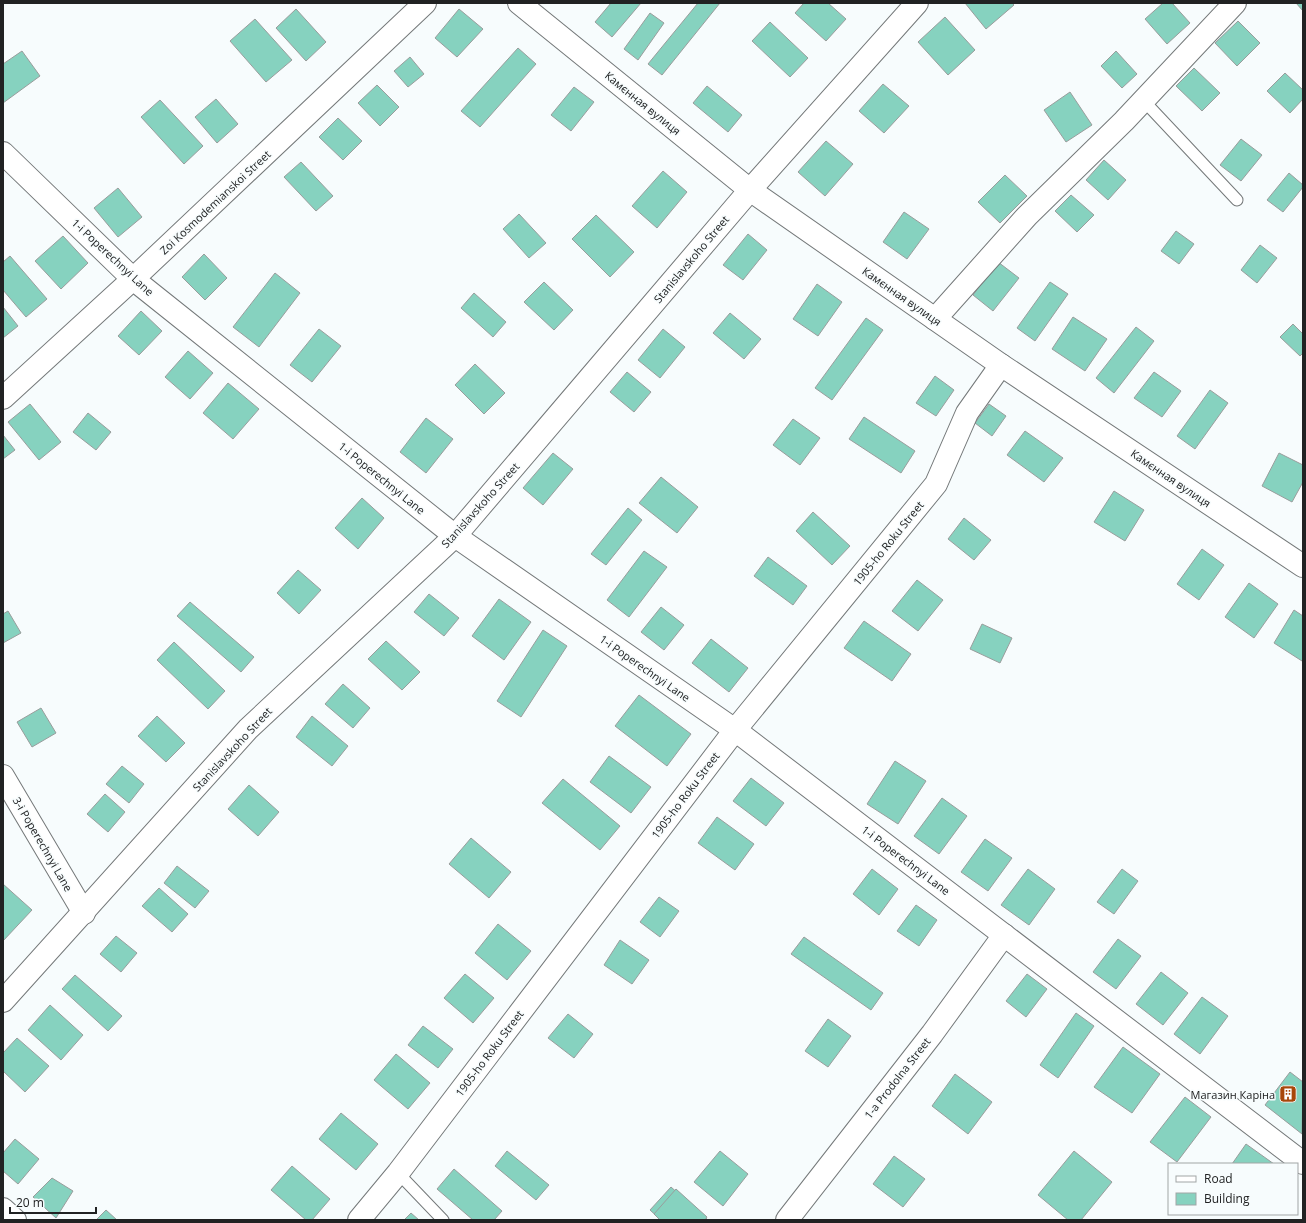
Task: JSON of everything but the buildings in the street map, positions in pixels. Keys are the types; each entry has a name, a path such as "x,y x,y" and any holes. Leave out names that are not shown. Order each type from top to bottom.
{"street":[{"name":"Zoi Kosmodemianskoi Street","path":"3,398 134,279 425,3"},
{"name":"Камєнная вулиця","path":"519,3 750,190 1001,365 1303,566"},
{"name":"Stanislavskoho Street","path":"3,1001 84,913 248,728 455,536 750,190 917,3"},
{"path":"935,319 1027,216 1143,100 1235,3"},
{"name":"1-i Poperechnyi Lane","path":"3,153 134,279 455,536 735,730 1303,1163"},
{"name":"1905-ho Roku Street","path":"359,1220 398,1173 735,730 936,484 967,413 1001,365"},
{"name":"3-i Poperechnyi Lane","path":"3,776 84,913"},
{"name":"1-a Prodolna Street","path":"787,1220 932,1034 1004,935"},
{"path":"3,1209 15,1220"}],"lane":[{"path":"1143,100 1237,200"},
{"path":"398,1173 443,1220"}],"place":[{"name":"Магазин Каріна","path":"1288,1094"}]}
